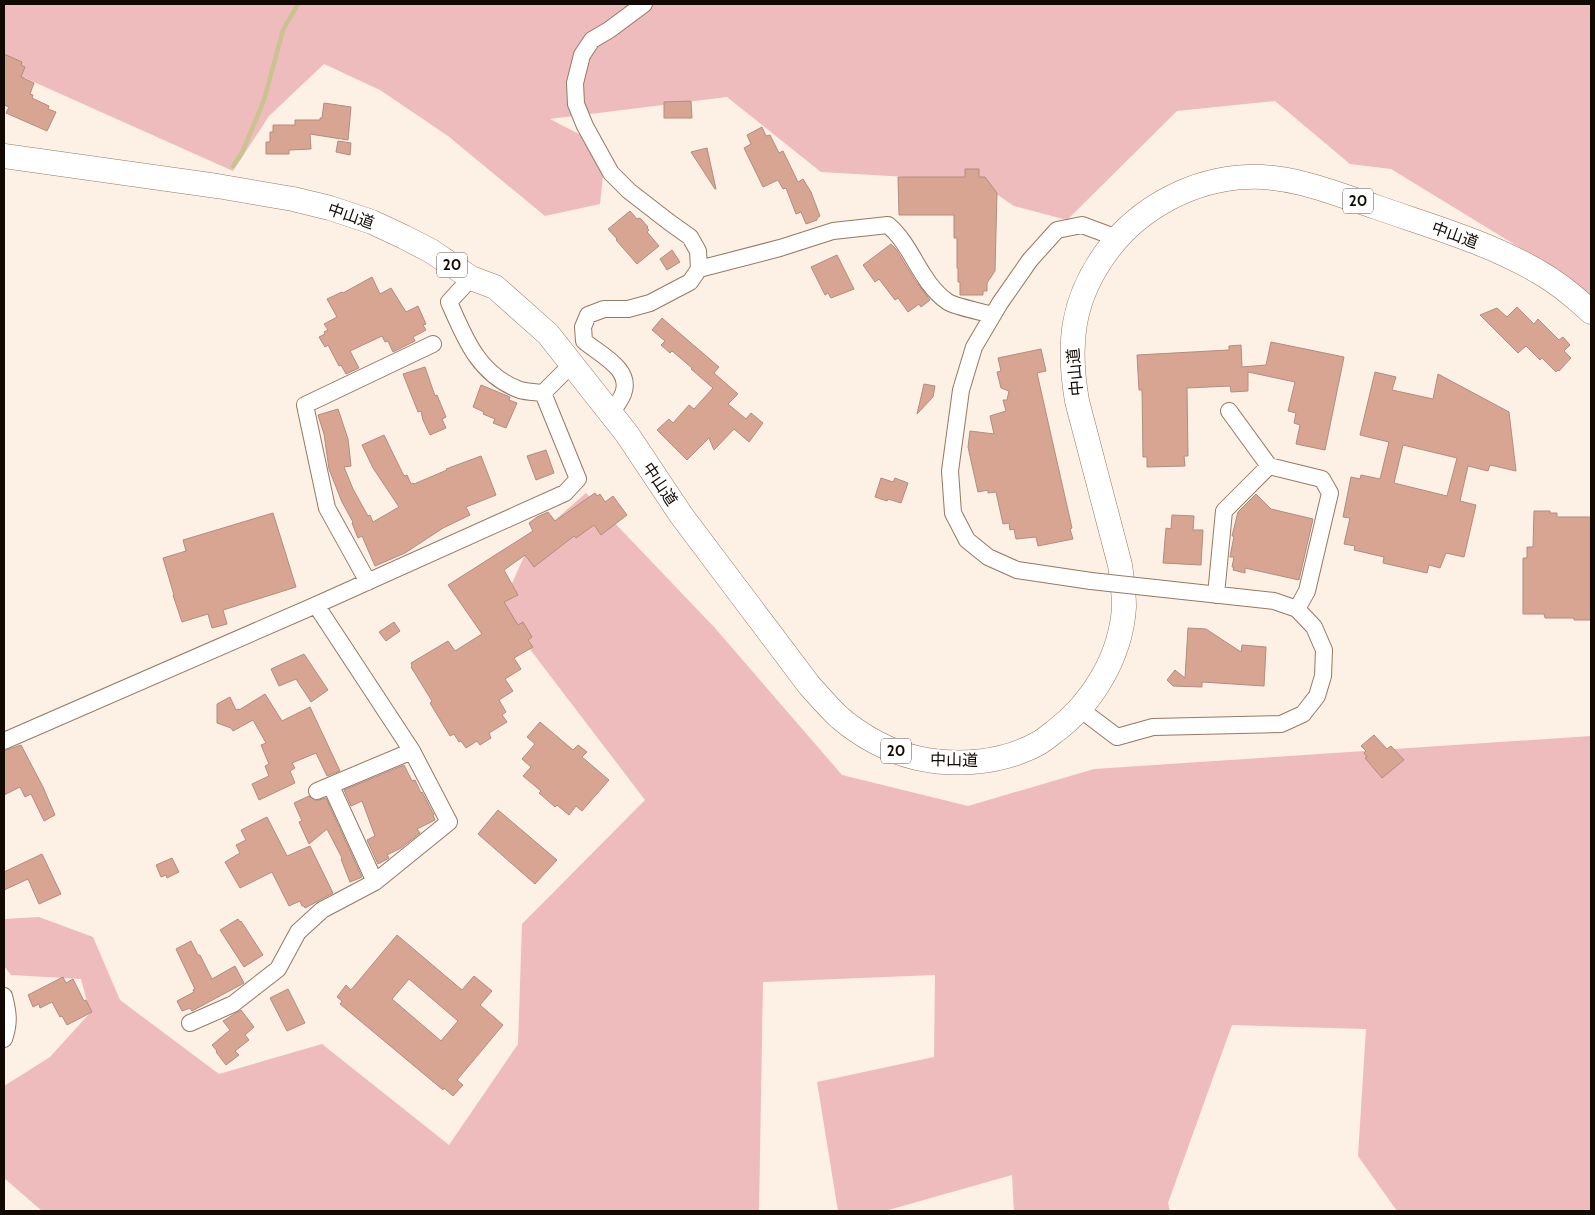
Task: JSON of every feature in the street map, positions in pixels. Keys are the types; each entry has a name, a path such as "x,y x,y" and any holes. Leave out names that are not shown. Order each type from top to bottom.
{"highway":[{"name":"中山道","path":"4,156 217,186 293,199 330,208 372,222 404,237 431,251 471,278 495,287 548,334 572,364 626,434 681,515 809,685 841,718 877,743 916,758 933,760 971,762 991,759 1018,752 1040,743 1063,726 1080,710 1097,686 1112,659 1120,635 1124,608 1124,591 1120,565 1077,401 1072,374 1074,325 1081,300 1094,272 1117,238 1135,221 1157,205 1203,184 1221,179 1267,177 1310,185 1464,237 1505,254 1539,272 1572,295 1591,312"}],"street":[{"path":"611,414 624,393 625,380 616,365 584,341 582,327 588,315 604,309 628,309 650,303 690,282 699,269 698,251 690,237 629,191 611,173 585,126 576,104 575,83 582,55 587,47 592,40 644,4"},
{"path":"1080,710 1117,737 1153,727 1281,724 1303,714 1317,696 1323,676 1324,650 1314,627 1297,608 1274,601 1091,581 1017,570 988,557 967,540 953,513 950,471 961,390 974,347 993,315 1030,260 1057,230 1082,224 1117,238"},
{"path":"699,269 780,248 833,231 888,225 896,232 929,283 949,303 993,315"},
{"path":"471,278 449,302 464,337 479,361 496,378 521,390 544,392 572,364"},
{"path":"368,582 327,508 305,406 433,344"},
{"path":"4,741 316,605 565,493 578,479 544,392"},
{"path":"1228,411 1269,466 1322,479 1330,493 1307,591 1297,608"},
{"path":"1216,595 1224,511 1269,466"},
{"path":"190,1023 233,1004 278,969 298,932 322,910 375,882 449,822 412,752 316,605"},
{"path":"375,882 324,788 412,752"},
{"path":"4,996 8,1011 8,1026 4,1039"}],"shaded area":[{"path":"4,4 1591,4 1591,297 1553,268 1391,169 1350,164 1275,101 1177,111 1067,220 1014,206 977,181 821,172 727,97 550,119 606,148 600,204 545,216 448,136 380,90 324,64 269,116 233,171 25,78 4,89"},
{"path":"586,493 714,627 842,775 968,806 1094,769 1591,736 1591,1211 1397,1211 1358,1156 1366,1029 1232,1025 1168,1203 1170,1211 1014,1211 1012,1175 885,1211 838,1211 817,1082 934,1057 935,975 763,982 759,1211 42,1211 4,1178 4,1086 50,1057 90,1013 81,979 11,975 4,966 4,919 39,917 93,937 120,1000 219,1074 322,1044 449,1145 518,1044 522,924 645,800 500,610 531,541"}],"building":[{"path":"4,54 22,62 21,65 25,67 21,77 34,83 30,94 33,95 32,98 49,106 48,109 56,112 47,131 6,113 9,107 4,105"},
{"path":"691,101 692,118 664,118 664,102"},
{"path":"324,103 351,107 348,140 310,134 311,149 289,150 289,154 266,154 266,142 270,142 270,132 273,132 273,125 295,125 295,120 320,120"},
{"path":"762,127 766,136 770,135 779,153 783,151 798,182 803,179 811,192 820,216 817,220 806,224 801,212 796,214 786,188 783,189 778,180 763,187 744,148 751,144 747,135"},
{"path":"338,141 351,143 350,155 336,152"},
{"path":"707,148 716,189 691,152"},
{"path":"965,169 979,169 979,177 985,177 997,193 995,271 987,283 987,291 983,291 983,295 960,295 957,268 957,238 954,238 954,215 899,215 898,177 965,177"},
{"path":"630,211 648,227 649,230 647,232 659,246 637,264 608,229"},
{"path":"891,244 930,300 921,307 919,304 908,312 898,298 895,300 879,279 875,282 863,265"},
{"path":"672,250 680,262 667,270 660,259"},
{"path":"837,255 854,289 831,298 828,293 825,295 811,267"},
{"path":"372,277 380,294 391,288 406,312 418,306 426,324 423,325 426,330 413,337 415,341 393,352 388,341 385,342 382,336 350,351 359,368 346,374 341,365 339,366 328,345 325,347 319,337 328,330 324,324 337,317 327,299 343,293"},
{"path":"1517,307 1534,324 1538,319 1559,340 1563,337 1570,345 1564,351 1571,358 1559,371 1556,372 1542,358 1540,360 1526,346 1518,353 1480,315 1497,308 1507,317"},
{"path":"662,318 719,367 714,373 738,394 728,404 746,419 751,413 763,423 749,442 734,429 714,450 709,438 687,460 657,430 669,419 673,423 689,405 694,409 713,388 672,351 670,353 661,345 665,341 652,330"},
{"path":"1271,342 1344,357 1325,450 1296,444 1300,425 1294,423 1296,413 1288,411 1295,382 1248,372 1248,391 1231,392 1230,386 1187,388 1188,456 1184,456 1185,466 1147,467 1147,457 1143,457 1142,390 1139,390 1137,355 1229,350 1229,346 1241,345 1242,367 1266,365"},
{"path":"1041,349 1046,371 1037,373 1073,539 1038,546 1036,537 1016,539 1014,529 1010,530 1009,523 1003,524 996,492 988,493 988,490 978,492 968,447 970,431 994,434 990,416 1006,411 1003,400 1007,400 1009,391 1001,388 997,372 1001,371 998,358"},
{"path":"425,367 435,396 437,395 446,417 442,419 446,428 430,435 421,411 418,412 403,374"},
{"path":"1375,372 1396,377 1392,390 1433,399 1438,374 1509,412 1516,471 1490,465 1488,471 1468,466 1460,501 1476,505 1464,557 1446,553 1440,568 1429,565 1427,573 1383,563 1384,557 1354,550 1355,546 1344,544 1350,518 1343,517 1351,477 1360,479 1361,475 1380,479 1389,442 1360,435","holes":["1403,445 1457,458 1447,496 1394,483"]},
{"path":"924,384 935,386 933,397 917,414"},
{"path":"481,385 510,397 509,400 517,403 506,428 493,423 495,419 473,407"},
{"path":"338,409 348,439 351,466 344,467 353,489 373,522 399,507 373,468 362,445 384,435 403,474 407,475 411,484 481,456 496,495 466,507 470,515 443,528 405,553 375,566 362,536 358,538 353,522 342,502 329,469 324,434 318,415"},
{"path":"546,450 554,473 536,480 527,456"},
{"path":"881,478 893,482 895,478 908,483 901,503 875,497"},
{"path":"595,493 597,496 600,494 605,502 613,496 627,515 601,535 594,525 576,538 574,536 534,567 525,555 504,570 518,595 504,602 518,625 523,622 532,637 528,640 533,647 514,658 521,669 505,679 513,691 499,700 506,712 502,715 507,722 489,733 491,738 480,745 477,741 466,748 454,734 450,736 430,703 432,701 411,667 411,663 448,641 455,651 482,634 448,585 533,531 529,523 537,517 548,512 555,521"},
{"path":"1256,494 1271,509 1313,519 1299,580 1245,568 1245,573 1233,570 1234,557 1230,557 1234,536 1232,536 1238,512"},
{"path":"1534,511 1550,511 1550,513 1557,513 1557,517 1591,517 1591,620 1545,618 1544,614 1523,614 1523,558 1527,558 1527,547 1533,547"},
{"path":"273,513 296,587 223,610 227,624 212,628 208,614 182,622 163,558 186,551 183,540"},
{"path":"1172,515 1194,516 1193,530 1203,530 1201,565 1163,563 1166,528 1171,529"},
{"path":"394,622 400,631 386,641 379,632"},
{"path":"1188,628 1206,629 1241,652 1242,645 1266,647 1264,686 1202,682 1202,687 1173,686 1167,680 1175,670 1185,678"},
{"path":"304,654 328,690 311,702 296,679 279,686 271,669"},
{"path":"265,694 282,721 310,707 340,771 327,776 316,753 292,763 295,768 290,771 295,783 259,800 252,784 269,776 265,766 269,764 261,745 266,743 253,720 233,731 231,728 217,723 217,704 230,697 236,710 239,710"},
{"path":"540,722 573,750 578,745 587,752 582,757 609,780 582,811 576,806 569,815 557,805 555,807 539,793 541,791 523,776 531,767 522,759 535,744 527,737"},
{"path":"1374,735 1387,749 1391,746 1404,760 1382,778 1365,758 1367,757 1364,753 1366,751 1361,746"},
{"path":"21,745 55,815 44,821 31,794 25,797 20,787 4,795 4,751"},
{"path":"404,765 412,781 415,780 422,792 435,820 417,829 420,833 401,848 387,855 389,858 378,864 367,840 375,836 362,801 351,806 344,790"},
{"path":"309,796 316,801 326,798 362,877 350,882 342,858 327,829 309,844 299,822 302,821 294,803"},
{"path":"498,810 557,860 535,884 478,834"},
{"path":"267,817 287,856 310,846 333,893 305,908 300,901 289,906 272,872 240,888 225,862 240,853 236,845 246,840 241,830"},
{"path":"42,854 61,894 39,904 28,879 4,890 4,872"},
{"path":"172,858 179,872 167,878 166,875 161,877 156,865"},
{"path":"238,919 263,955 244,967 220,930"},
{"path":"397,935 462,990 474,976 492,991 480,1005 503,1025 457,1080 463,1085 453,1096 444,1088 443,1090 340,1004 342,1001 337,997 346,985 351,990","holes":["409,979 458,1021 441,1041 392,999"]},
{"path":"191,941 212,979 235,966 244,983 192,1011 190,1008 182,1011 177,1001 194,992 193,990 195,989 176,949"},
{"path":"63,977 66,983 73,979 92,1012 67,1025 52,1002 40,1008 39,1004 33,1007 28,995"},
{"path":"288,989 305,1023 287,1031 270,998"},
{"path":"241,1010 254,1027 245,1035 249,1040 235,1051 239,1055 226,1065 212,1045 230,1030 223,1021"}],"waterway":[{"path":"233,166 242,153 264,100 283,30 298,4"}]}
